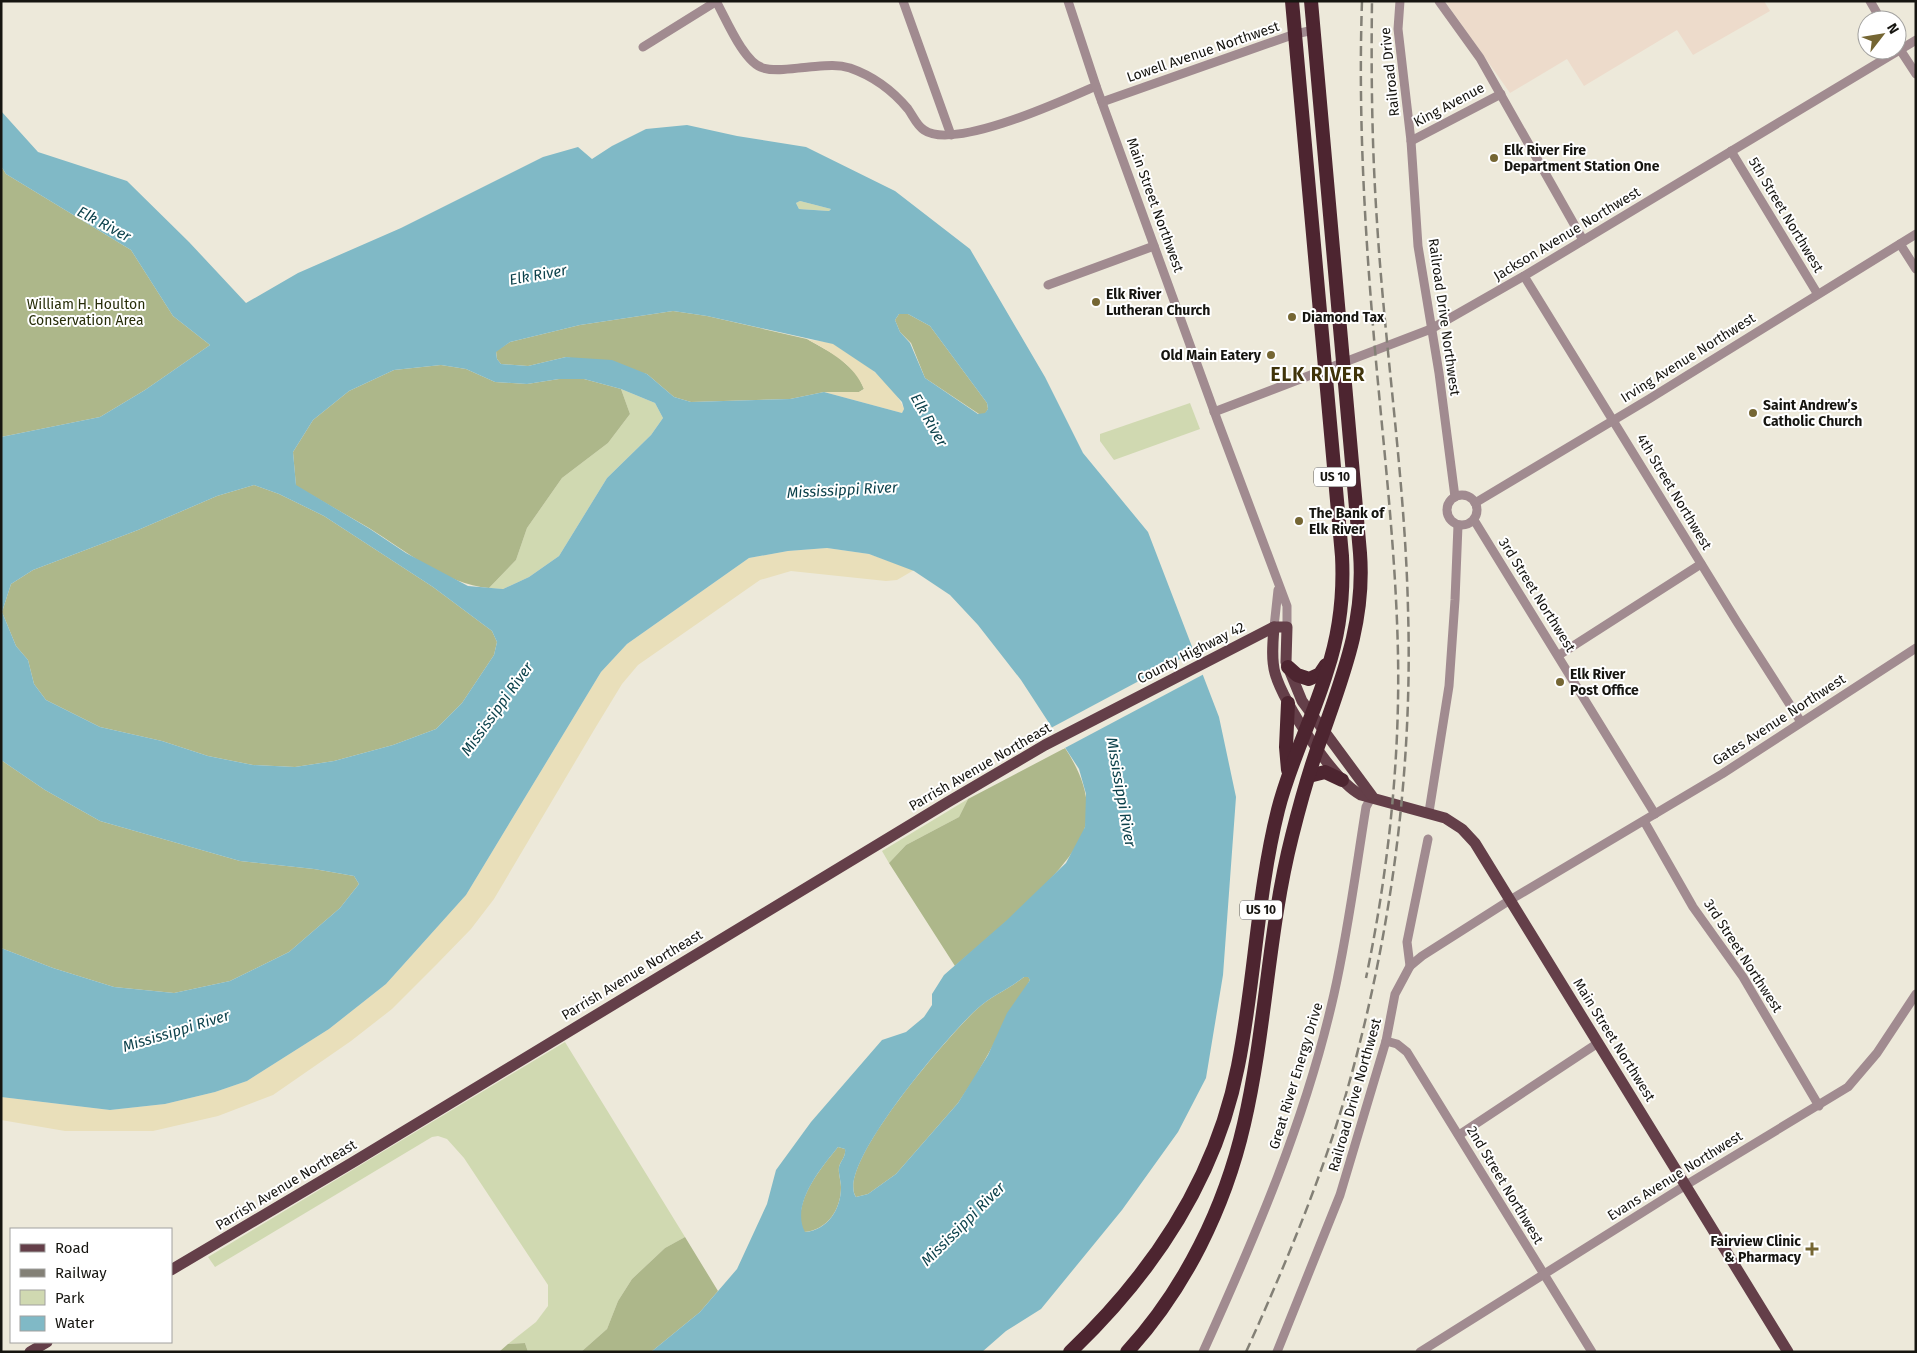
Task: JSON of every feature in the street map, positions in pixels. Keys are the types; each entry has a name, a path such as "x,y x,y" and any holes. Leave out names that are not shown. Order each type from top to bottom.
{"highway":[{"name":"US 10","path":"1070,1352 1121,1300 1159,1252 1191,1199 1220,1134 1238,1067 1268,858 1289,774 1312,716 1332,656 1338,625 1342,568 1292,1"},
{"name":"US 10","path":"1127,1352 1148,1327 1181,1279 1206,1235 1231,1171 1249,1102 1286,862 1309,776 1349,662 1356,632 1360,589 1360,553 1311,1"},
{"path":"1288,667 1304,679 1315,678 1332,656"},
{"path":"1288,703 1286,747 1289,774"},
{"path":"1309,776 1325,772 1342,780"}],"main road":[{"name":"Main Street Northwest","path":"1274,627 1274,672 1288,703 1305,730 1342,780 1353,790 1445,818 1469,835 1788,1352"},
{"name":"County Highway 42","path":"1111,711 1274,627 1287,627"},
{"name":"Main Street Northwest","path":"1287,627 1288,667 1312,716 1372,796"},
{"path":"1250,639 1266,646 1273,656"},
{"name":"Parrish Avenue Northeast","path":"172,1269 355,1161 887,838 1045,746 1111,711"},
{"path":"30,1352 45,1343"}],"street":[{"path":"643,47 716,1 747,54 758,66 771,70 830,65 850,68 879,82 904,104 925,131 934,134 951,135 999,124 1045,108 1096,86"},
{"path":"903,1 951,135"},
{"name":"Main Street Northwest","path":"1068,1 1096,86 1214,412 1278,587 1287,606 1287,627"},
{"name":"Railroad Drive","path":"1400,1 1398,29 1411,141"},
{"path":"1439,1 1480,58 1584,240"},
{"name":"Lowell Avenue Northwest","path":"1102,102 1295,34 1314,30"},
{"name":"Jackson Avenue Northwest","path":"1214,412 1431,329 1584,240 1878,60"},
{"path":"1907,60 1916,74"},
{"name":"King Avenue","path":"1411,141 1501,94"},
{"name":"Railroad Drive Northwest","path":"1411,141 1418,246 1455,497"},
{"name":"5th Street Northwest","path":"1731,151 1817,294"},
{"name":"Irving Avenue Northwest","path":"1475,503 1614,420 1916,234"},
{"path":"1900,244 1916,269"},
{"path":"1048,286 1154,246"},
{"name":"4th Street Northwest","path":"1524,276 1800,722"},
{"path":"1466,496 1475,503 1477,508 1474,520 1464,525 1458,525 1448,515 1447,508 1455,497 1466,496"},
{"name":"3rd Street Northwest","path":"1474,520 1655,814"},
{"path":"1429,812 1449,686 1456,600 1458,525"},
{"path":"1558,655 1701,564"},
{"name":"Main Street Northwest","path":"1274,627 1278,587"},
{"name":"Gates Avenue Northwest","path":"1644,821 1916,648"},
{"name":"Great River Energy Drive","path":"1203,1352 1256,1235 1293,1138 1334,994 1366,807 1372,796"},
{"path":"1410,966 1422,956 1510,900 1644,821"},
{"name":"3rd Street Northwest","path":"1644,821 1694,907 1743,977 1818,1106"},
{"path":"1410,966 1407,942 1428,839"},
{"name":"Railroad Drive Northwest","path":"1277,1352 1340,1195 1386,1041 1395,994 1410,966"},
{"name":"Evans Avenue Northwest","path":"1422,1351 1686,1185 1848,1087 1877,1053 1916,994"},
{"name":"2nd Street Northwest","path":"1386,1041 1397,1044 1407,1052 1592,1352"},
{"path":"1459,1135 1598,1043"}],"shaded area":[{"path":"1445,1 1764,1 1770,11 1693,55 1677,30 1584,86 1567,59 1510,93"}],"green space":[{"name":"William H. Houlton Conservation Area","path":"1,166 6,174 131,250 173,316 210,345 145,390 100,417 1,437"},
{"path":"800,201 831,209 829,211 799,209 796,203"},
{"path":"673,311 707,316 807,339 837,356 858,375 864,389 859,392 824,392 790,399 691,402 674,397 647,374 566,357 528,366 501,364 497,359 496,351 510,342 580,325"},
{"path":"899,314 908,314 930,326 987,403 988,409 985,414 979,414 925,378 911,343 900,332 895,320"},
{"path":"441,365 466,369 495,382 527,384 559,379 584,379 621,389 630,414 608,443 562,478 527,528 516,560 489,588 457,580 441,573 369,528 296,486 293,452 313,420 349,391 394,370"},
{"path":"621,389 655,403 663,418 651,435 607,478 559,556 529,577 503,589 489,588 516,560 527,528 562,478 608,443 630,414"},
{"path":"1190,403 1200,429 1114,460 1100,441 1100,434"},
{"path":"254,485 279,494 324,516 433,587 492,631 497,642 494,655 462,703 436,729 393,745 334,761 295,767 253,765 208,756 162,741 100,727 46,700 34,684 28,660 16,646 2,612 11,584 33,570 138,530 217,496"},
{"path":"1065,748 1080,775 1086,795 1087,816 1078,844 1048,882 1029,901 955,966 889,863 906,845 959,817 968,799"},
{"path":"1,760 45,790 100,821 240,861 314,869 354,876 359,884 340,908 289,952 230,981 174,993 114,987 53,968 1,948"},
{"path":"968,799 959,817 906,845 889,863 882,851"},
{"path":"1028,976 1030,980 974,1079 958,1103 896,1174 868,1194 856,1197 854,1181 862,1158 878,1130 922,1070 982,1004"},
{"path":"565,1042 685,1237 665,1248 632,1279 618,1301 607,1329 581,1352 528,1352 525,1343 508,1344 536,1322 548,1306 548,1285 464,1158 447,1139 438,1136 432,1137 215,1267 208,1257"},
{"path":"838,1147 845,1149 839,1167 841,1187 839,1203 826,1223 804,1232 801,1210 804,1198 817,1175"},
{"path":"685,1237 718,1291 700,1312 651,1352 581,1352 607,1329 618,1301 632,1279 665,1248"},
{"path":"525,1343 528,1352 499,1352 508,1344"}],"sand":[{"path":"807,339 834,344 864,363 884,381 900,400 904,409 902,413 824,392 859,392 864,389 860,380 848,366 833,354"},
{"path":"827,548 869,554 914,570 897,580 886,581 791,571 760,580 638,665 622,684 494,899 471,929 392,1009 351,1041 273,1095 218,1116 153,1131 65,1131 1,1120 1,1097 110,1110 165,1104 215,1092 247,1081 329,1029 386,984 466,895 601,672 627,644 749,558 788,551"}],"water":[{"path":"1,111 38,152 127,181 189,242 246,303 298,273 401,228 543,157 578,147 592,159 612,146 646,129 687,125 737,136 806,147 895,191 970,249 1045,377 1083,453 1148,532 1219,717 1236,797 1223,975 1206,1078 1178,1132 1122,1210 1041,1309 1006,1331 982,1352 651,1352 700,1312 737,1269 767,1204 776,1170 811,1122 882,1040 906,1032 924,1017 932,1005 932,994 944,975 1007,920 1066,863 1085,827 1086,794 1079,769 1021,680 978,625 950,595 914,571 869,554 827,548 788,551 749,558 627,644 601,672 466,895 386,984 329,1029 247,1081 215,1092 165,1104 110,1110 1,1097 1,948 53,968 114,987 174,993 230,981 289,952 340,908 359,884 354,876 314,869 240,861 100,821 45,790 1,760 1,437 100,417 145,390 210,345 173,316 131,250 6,174 1,166","holes":["800,201 831,209 829,211 799,209 796,203","673,311 707,316 833,344 875,372 902,402 904,409 902,413 824,392 790,399 691,402 674,397 647,374 612,360 566,357 528,366 501,364 497,359 496,352 510,342 580,325","899,314 908,314 930,326 987,403 988,409 985,413 978,414 925,378 910,343 900,332 895,320","441,365 466,369 495,382 527,384 559,379 584,379 621,389 655,403 663,418 651,435 607,478 559,556 529,577 503,589 468,586 406,553 296,485 293,452 313,420 349,391 394,370","254,485 279,494 324,516 433,587 492,631 497,642 494,655 462,703 436,729 393,745 334,761 295,767 253,765 208,756 162,741 100,727 46,700 34,684 28,660 16,646 2,612 11,584 33,570 138,530 217,496","1024,977 1028,977 1030,980 1007,1013 988,1055 958,1103 896,1174 868,1194 856,1197 854,1181 862,1158 878,1130 899,1100 944,1043 964,1022 982,1004","838,1147 845,1149 839,1167 841,1187 836,1210 826,1223 805,1232 801,1221 805,1198 810,1186"]}],"pier":[{"path":"1197,650 1206,673 1063,749 1049,729"}],"railway":[{"path":"1362,1 1361,89 1365,219 1392,541 1398,655 1395,777 1381,898 1366,978"},
{"path":"1246,1352 1274,1289 1325,1160 1346,1094 1362,1035 1387,915 1402,793 1409,670 1408,609 1403,512 1375,195 1372,112 1372,1"}],"place":[{"name":"Elk River Fire Department Station One","path":"1494,158"},
{"name":"Elk River Lutheran Church","path":"1096,302"},
{"name":"Diamond Tax","path":"1292,317"},
{"name":"Old Main Eatery","path":"1271,355"},
{"name":"Saint Andrew’s Catholic Church","path":"1753,413"},
{"name":"The Bank of Elk River","path":"1299,521"},
{"name":"Elk River Post Office","path":"1560,682"},
{"name":"Fairview Clinic & Pharmacy","path":"1812,1249"}],"district":[{"name":"ELK RIVER","path":"1318,374"}],"water label":[{"name":"Elk River","path":"104,224"},
{"name":"Elk River","path":"538,275"},
{"name":"Elk River","path":"929,420"},
{"name":"Mississippi River","path":"842,490"},
{"name":"Mississippi River","path":"497,709"},
{"name":"Mississippi River","path":"1121,792"},
{"name":"Mississippi River","path":"176,1031"},
{"name":"Mississippi River","path":"963,1224"}]}
